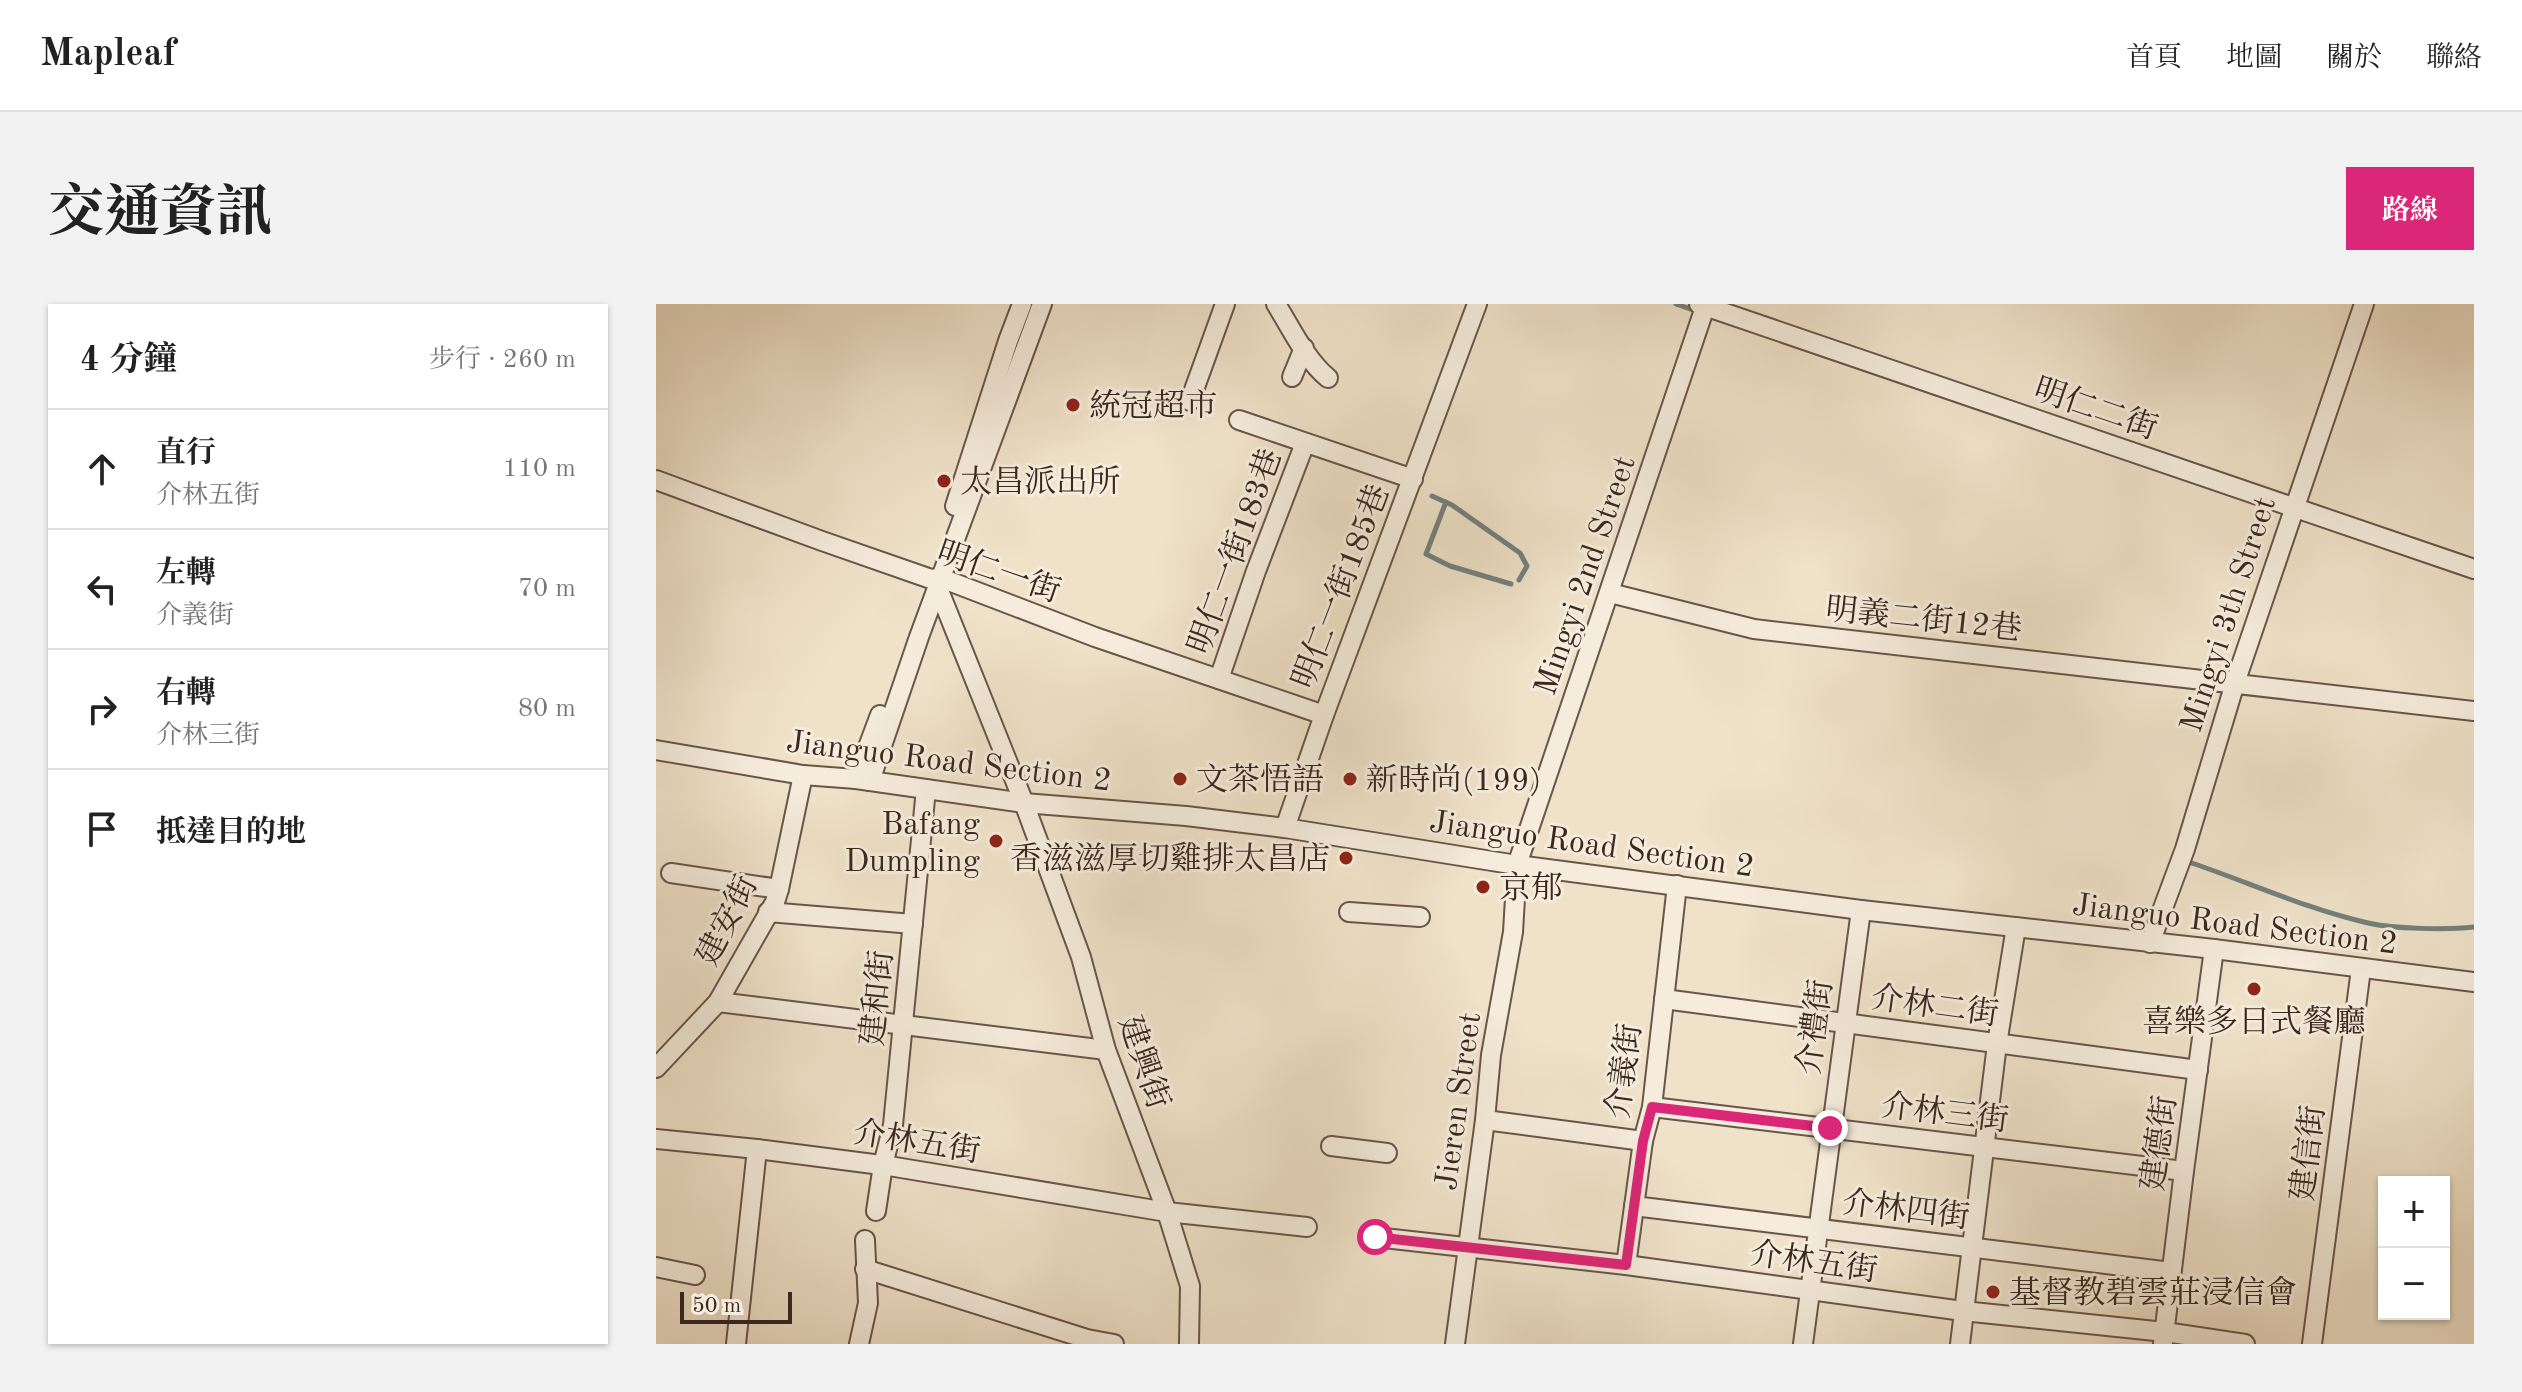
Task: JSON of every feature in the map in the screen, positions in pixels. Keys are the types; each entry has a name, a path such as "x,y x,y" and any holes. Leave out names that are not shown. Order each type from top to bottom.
{"street":[{"path":"937,582 1008,341 1022,304"},
{"path":"863,780 1042,304"},
{"path":"1190,401 1225,304"},
{"path":"1276,304 1328,378"},
{"name":"明仁一街185巷","path":"1285,828 1477,304"},
{"name":"Mingyi 3th Street","path":"2150,943 2185,849 2235,683 2364,304"},
{"name":"明仁二街","path":"1703,305 2474,569"},
{"name":"Mingyi 2nd Street","path":"1517,865 1610,593 1703,305"},
{"path":"1292,377 1304,348"},
{"path":"1239,420 1413,479"},
{"name":"明仁一街183巷","path":"1219,679 1305,443"},
{"name":"明仁一街","path":"656,480 937,582 1324,715"},
{"name":"建興街","path":"937,582 1081,957 1106,1050 1167,1212 1190,1286 1189,1344"},
{"name":"明義二街12巷","path":"1610,593 1754,629 2474,711"},
{"name":"Jianguo Road Section 2","path":"656,750 803,775 863,780 1024,803 1186,816 1285,828 1517,865 1861,910 2214,949 2474,982"},
{"name":"建安街","path":"656,1068 718,1002 768,912 779,889 803,775"},
{"name":"建和街","path":"876,1211 893,1125 926,789"},
{"name":"Jieren Street","path":"1455,1344 1491,1055 1513,932 1517,865"},
{"path":"671,873 779,889"},
{"name":"介義街","path":"1626,1265 1643,1141 1652,1107 1677,885"},
{"name":"介禮街","path":"1803,1344 1861,910"},
{"path":"768,912 913,924"},
{"path":"1349,912 1420,917"},
{"path":"1960,1344 1983,1147 2016,927"},
{"name":"建德街","path":"2164,1338 2214,949"},
{"name":"建信街","path":"2312,1344 2361,969"},
{"name":"介林二街","path":"1664,999 2198,1070"},
{"path":"718,1002 1106,1050"},
{"name":"介林三街","path":"1652,1107 2184,1171"},
{"path":"1485,1120 1643,1141"},
{"name":"介林五街","path":"656,1139 883,1165 1167,1212 1307,1227"},
{"path":"1331,1146 1387,1153"},
{"path":"736,1344 757,1149"},
{"name":"介林四街","path":"1634,1206 2171,1272"},
{"name":"介林五街","path":"1375,1237 1626,1265 2164,1338 2245,1344"},
{"path":"859,1344 868,1303 865,1240"},
{"path":"656,1267 695,1275"},
{"path":"865,1269 1087,1341 1114,1344"}],"waterway":[{"path":"1676,304 1696,311"},
{"path":"1432,496 1452,505 1520,553 1527,566 1519,580"},
{"path":"1446,502 1426,554 1450,566 1511,584"},
{"path":"2186,861 2299,903 2368,923 2392,927 2474,927"}],"place":[{"name":"統冠超市","path":"1073,405"},
{"name":"太昌派出所","path":"944,481"},
{"name":"文茶悟語","path":"1180,779"},
{"name":"新時尚(199)","path":"1350,779"},
{"name":"Bafang Dumpling","path":"996,841"},
{"name":"香滋滋厚切雞排太昌店","path":"1346,858"},
{"name":"京郁","path":"1483,887"},
{"name":"喜樂多日式餐廳","path":"2254,989"},
{"name":"基督教碧雲莊浸信會","path":"1993,1292"}],"route":[{"path":"1375,1237 1626,1265 1643,1141 1652,1107 1830,1128"}]}
